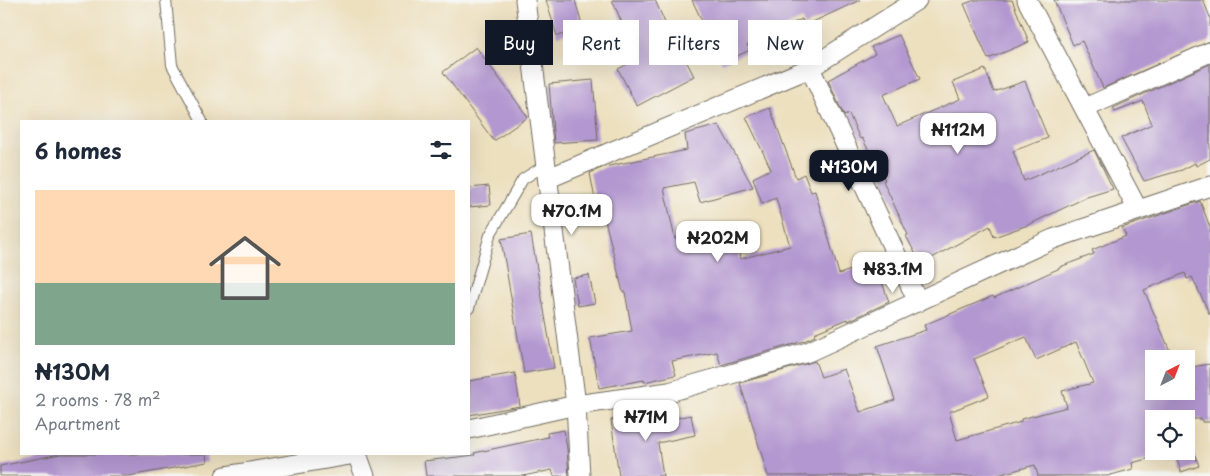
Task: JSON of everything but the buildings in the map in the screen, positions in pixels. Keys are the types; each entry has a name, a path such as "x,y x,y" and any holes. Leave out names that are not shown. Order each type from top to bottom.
{"street":[{"path":"526,0 576,405 580,476"},
{"path":"548,171 810,68 916,0"},
{"path":"1027,0 1138,210"},
{"path":"1085,108 1210,52"},
{"path":"810,68 918,302"},
{"path":"470,429 576,405 669,392 808,352 1053,239 1210,186"},
{"path":"224,476 351,455"},
{"path":"357,455 364,476"}],"lane":[{"path":"166,0 172,66 201,120"},
{"path":"470,305 490,235 523,179 548,171"}]}
